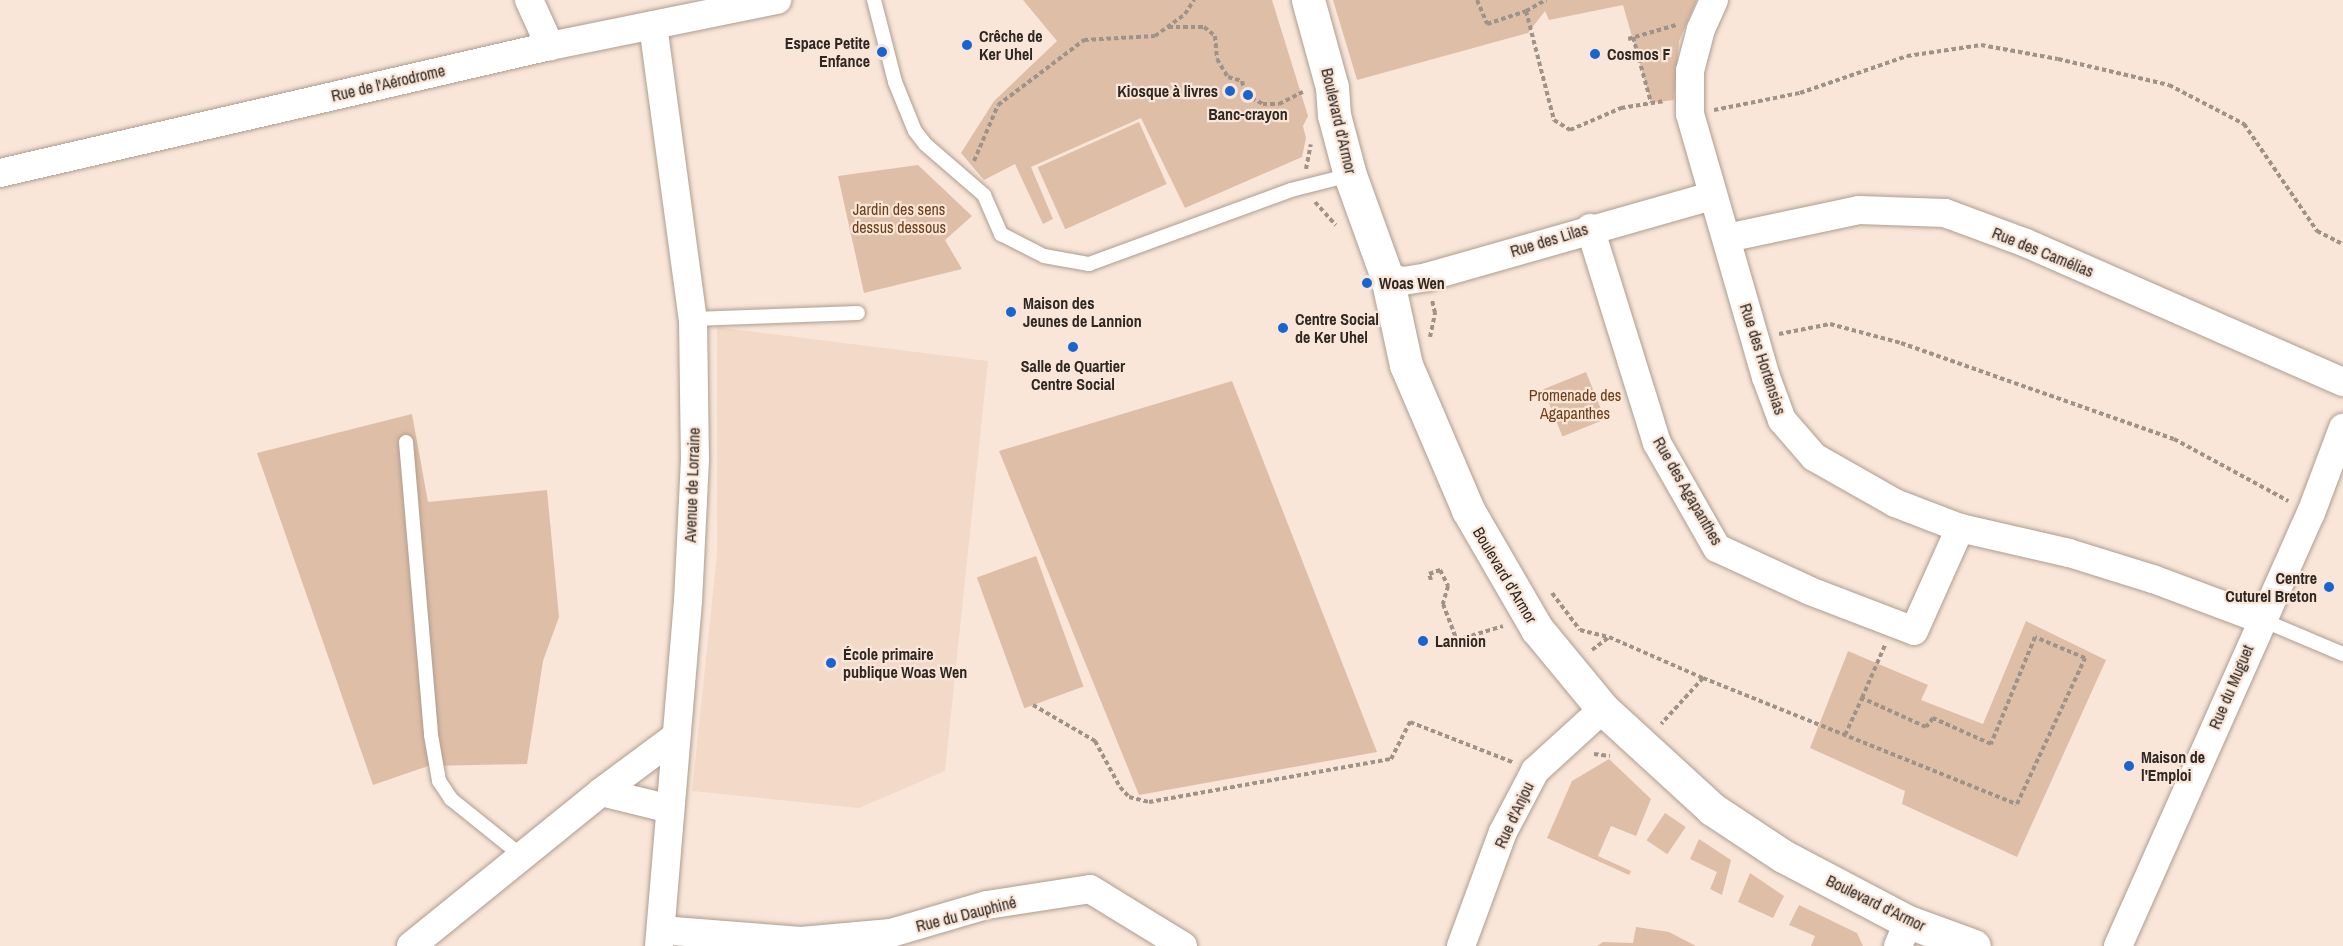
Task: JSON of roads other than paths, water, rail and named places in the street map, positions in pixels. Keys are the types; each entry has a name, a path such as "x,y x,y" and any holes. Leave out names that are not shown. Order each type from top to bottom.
{"main road":[{"name":"Boulevard d'Armor","path":"1308,0 1332,87 1334,115 1350,175 1370,221 1387,277 1406,365 1468,510 1538,629 1604,709 1712,809 1903,934 1974,946"}],"street":[{"path":"529,0 550,46"},
{"name":"Rue des Hortensias","path":"1714,0 1701,29 1690,71 1690,106 1711,196 1727,238 1754,338 1782,420 1814,457 1895,504 1960,528 2080,556 2260,619"},
{"name":"Rue de l'Aérodrome","path":"0,173 550,46 764,1"},
{"name":"Avenue de Lorraine","path":"653,25 693,319 694,471 660,938"},
{"name":"Rue des Lilas","path":"1387,277 1403,280 1427,277 1590,228 1711,196"},
{"name":"Rue des Camélias","path":"1727,238 1859,210 1945,213 2026,243 2343,382"},
{"name":"Rue des Agapanthes","path":"1590,228 1657,443 1717,548 1810,591 1914,631 1960,528"},
{"name":"Rue du Muguet","path":"2118,946 2260,619 2311,513 2343,428"},
{"name":"Rue d'Anjou","path":"1461,946 1503,832 1535,771 1604,709"},
{"path":"411,946 601,792 675,737"},
{"path":"601,792 670,809"},
{"name":"Rue du Dauphiné","path":"660,938 801,941 891,933 987,905 1090,889 1183,946"}],"lane":[{"path":"874,0 894,82 915,131 925,144 984,195 1001,234 1044,256 1089,264 1310,186 1350,175"},
{"path":"693,319 858,313"},
{"path":"406,442 431,735 439,781 451,799 522,856"},
{"path":"2260,619 2343,654"}],"place":[{"name":"Crêche de Ker Uhel","path":"967,45"},
{"name":"Espace Petite Enfance","path":"882,52"},
{"name":"Cosmos F","path":"1595,54"},
{"name":"Kiosque à livres","path":"1230,91"},
{"name":"Banc-crayon","path":"1248,95"},
{"name":"Woas Wen","path":"1367,283"},
{"name":"Maison des Jeunes de Lannion","path":"1011,312"},
{"name":"Centre Social de Ker Uhel","path":"1283,328"},
{"name":"Salle de Quartier Centre Social","path":"1073,347"},
{"name":"Centre Cuturel Breton","path":"2329,587"},
{"name":"Lannion","path":"1423,641"},
{"name":"École primaire publique Woas Wen","path":"831,663"},
{"name":"Maison de l'Emploi","path":"2129,766"}],"park label":[{"name":"Jardin des sens dessus dessous","path":"899,218"},
{"name":"Promenade des Agapanthes","path":"1575,404"}]}
